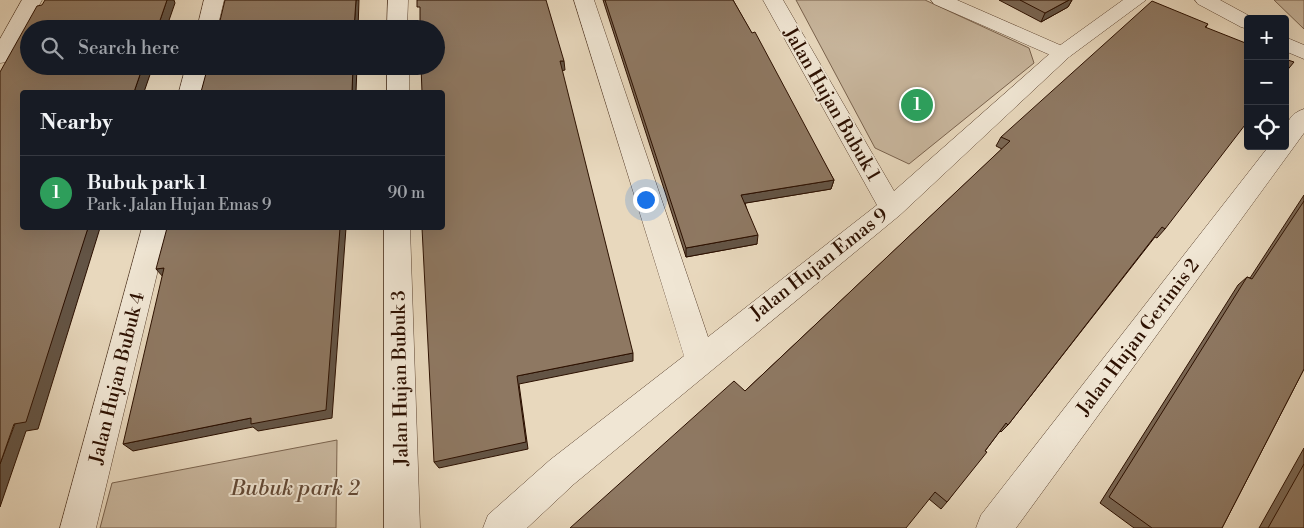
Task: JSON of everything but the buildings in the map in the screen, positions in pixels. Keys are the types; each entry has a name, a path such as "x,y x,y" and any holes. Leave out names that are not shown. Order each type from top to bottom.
{"street":[{"path":"21,20 32,0"},
{"path":"209,20 214,0"},
{"path":"397,20 398,0"},
{"path":"584,0 700,359"},
{"name":"Jalan Hujan Bubuk 1","path":"773,0 891,208"},
{"path":"941,0 1062,53"},
{"name":"Jalan Hujan Emas 9","path":"501,528 562,472 700,359 891,208 1062,53 1136,0"},
{"path":"1205,0 1244,21"},
{"path":"0,57 20,21"},
{"path":"1289,45 1304,53"},
{"path":"191,90 195,75"},
{"path":"398,75 398,90"},
{"path":"1289,137 1304,117"},
{"name":"Jalan Hujan Gerimis 2","path":"994,528 1279,150"},
{"name":"Jalan Hujan Bubuk 4","path":"78,528 154,230"},
{"name":"Jalan Hujan Bubuk 3","path":"397,230 402,528"}],"green space":[{"path":"796,0 925,0 1029,48 1034,63 909,164 875,148"},
{"path":"1274,0 1304,0 1304,29"},
{"name":"Bubuk park 2","path":"337,440 336,528 100,528 112,483"}],"place":[{"name":"Bubuk park 1","path":"917,105"}]}
